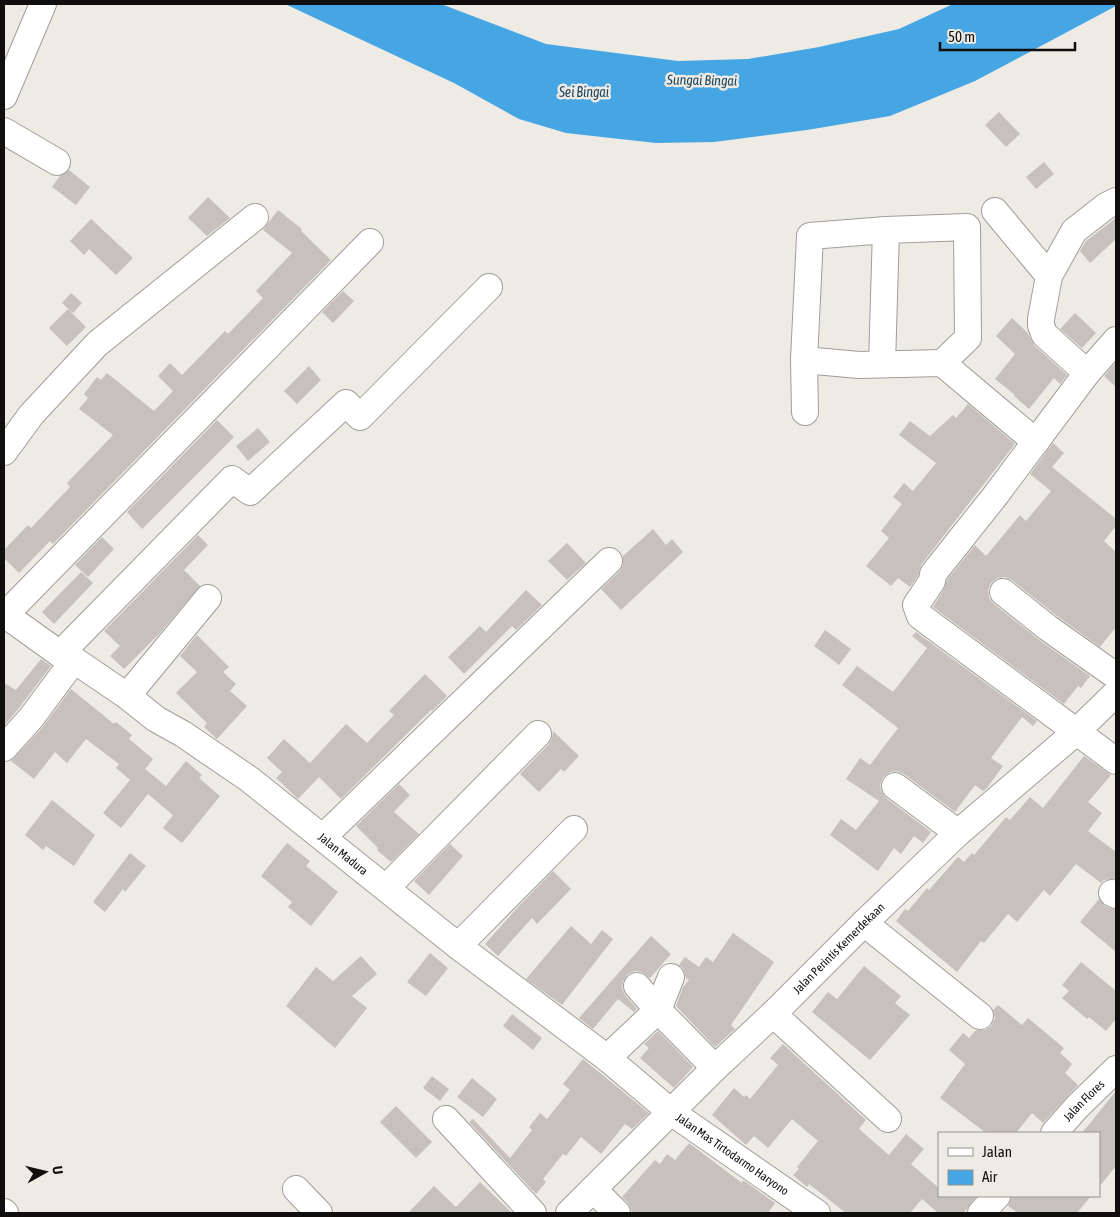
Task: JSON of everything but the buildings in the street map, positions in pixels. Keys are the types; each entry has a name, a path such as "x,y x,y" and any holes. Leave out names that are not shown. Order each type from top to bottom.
{"street":[{"path":"4,96 43,4"},
{"path":"4,131 57,162"},
{"path":"1087,373 1044,334 1041,319 1050,276 1074,231 1106,206 1116,201"},
{"path":"995,211 1050,276"},
{"path":"4,452 31,415 97,344 255,217"},
{"path":"805,412 804,360 810,236 886,230 967,227 968,338 942,363"},
{"path":"882,364 886,230"},
{"path":"4,615 370,242"},
{"path":"4,748 31,718 67,657 232,478 250,492 346,403 360,416 490,287"},
{"path":"1116,340 1087,373 933,574 932,581 916,604 920,616 1116,761"},
{"path":"804,360 859,365 942,363 1036,442"},
{"path":"323,837 609,561"},
{"path":"1003,592 1048,628 1116,676"},
{"path":"127,696 208,598"},
{"name":"Jalan Madura","path":"4,615 127,696 156,719 183,734 249,779 458,946 607,1058 671,1112"},
{"name":"Jalan Perintis Kemerdekaan","path":"569,1213 715,1068 773,1014 958,833 1076,732 1116,693"},
{"path":"386,888 538,734"},
{"path":"895,786 958,833"},
{"path":"458,946 574,829"},
{"path":"864,923 980,1016"},
{"path":"607,1058 658,1010 671,978"},
{"path":"637,986 715,1068"},
{"path":"773,1014 888,1119"},
{"name":"Jalan Flores","path":"1055,1132 1077,1107 1116,1070"},
{"name":"Jalan Mas Tirtodarmo Haryono","path":"671,1112 817,1213"},
{"path":"446,1119 533,1213"},
{"path":"593,1189 617,1213"},
{"path":"296,1190 319,1213"},
{"path":"981,1213 996,1197"}],"water":[{"name":"Sei Bingai","path":"285,4 441,4 546,44 678,61 748,59 819,47 899,29 953,4 1116,4 1116,6 975,81 890,116 807,130 714,142 656,143 566,133 519,119 454,83"}],"water label":[{"name":"Sungai Bingai","path":"702,80"}]}
